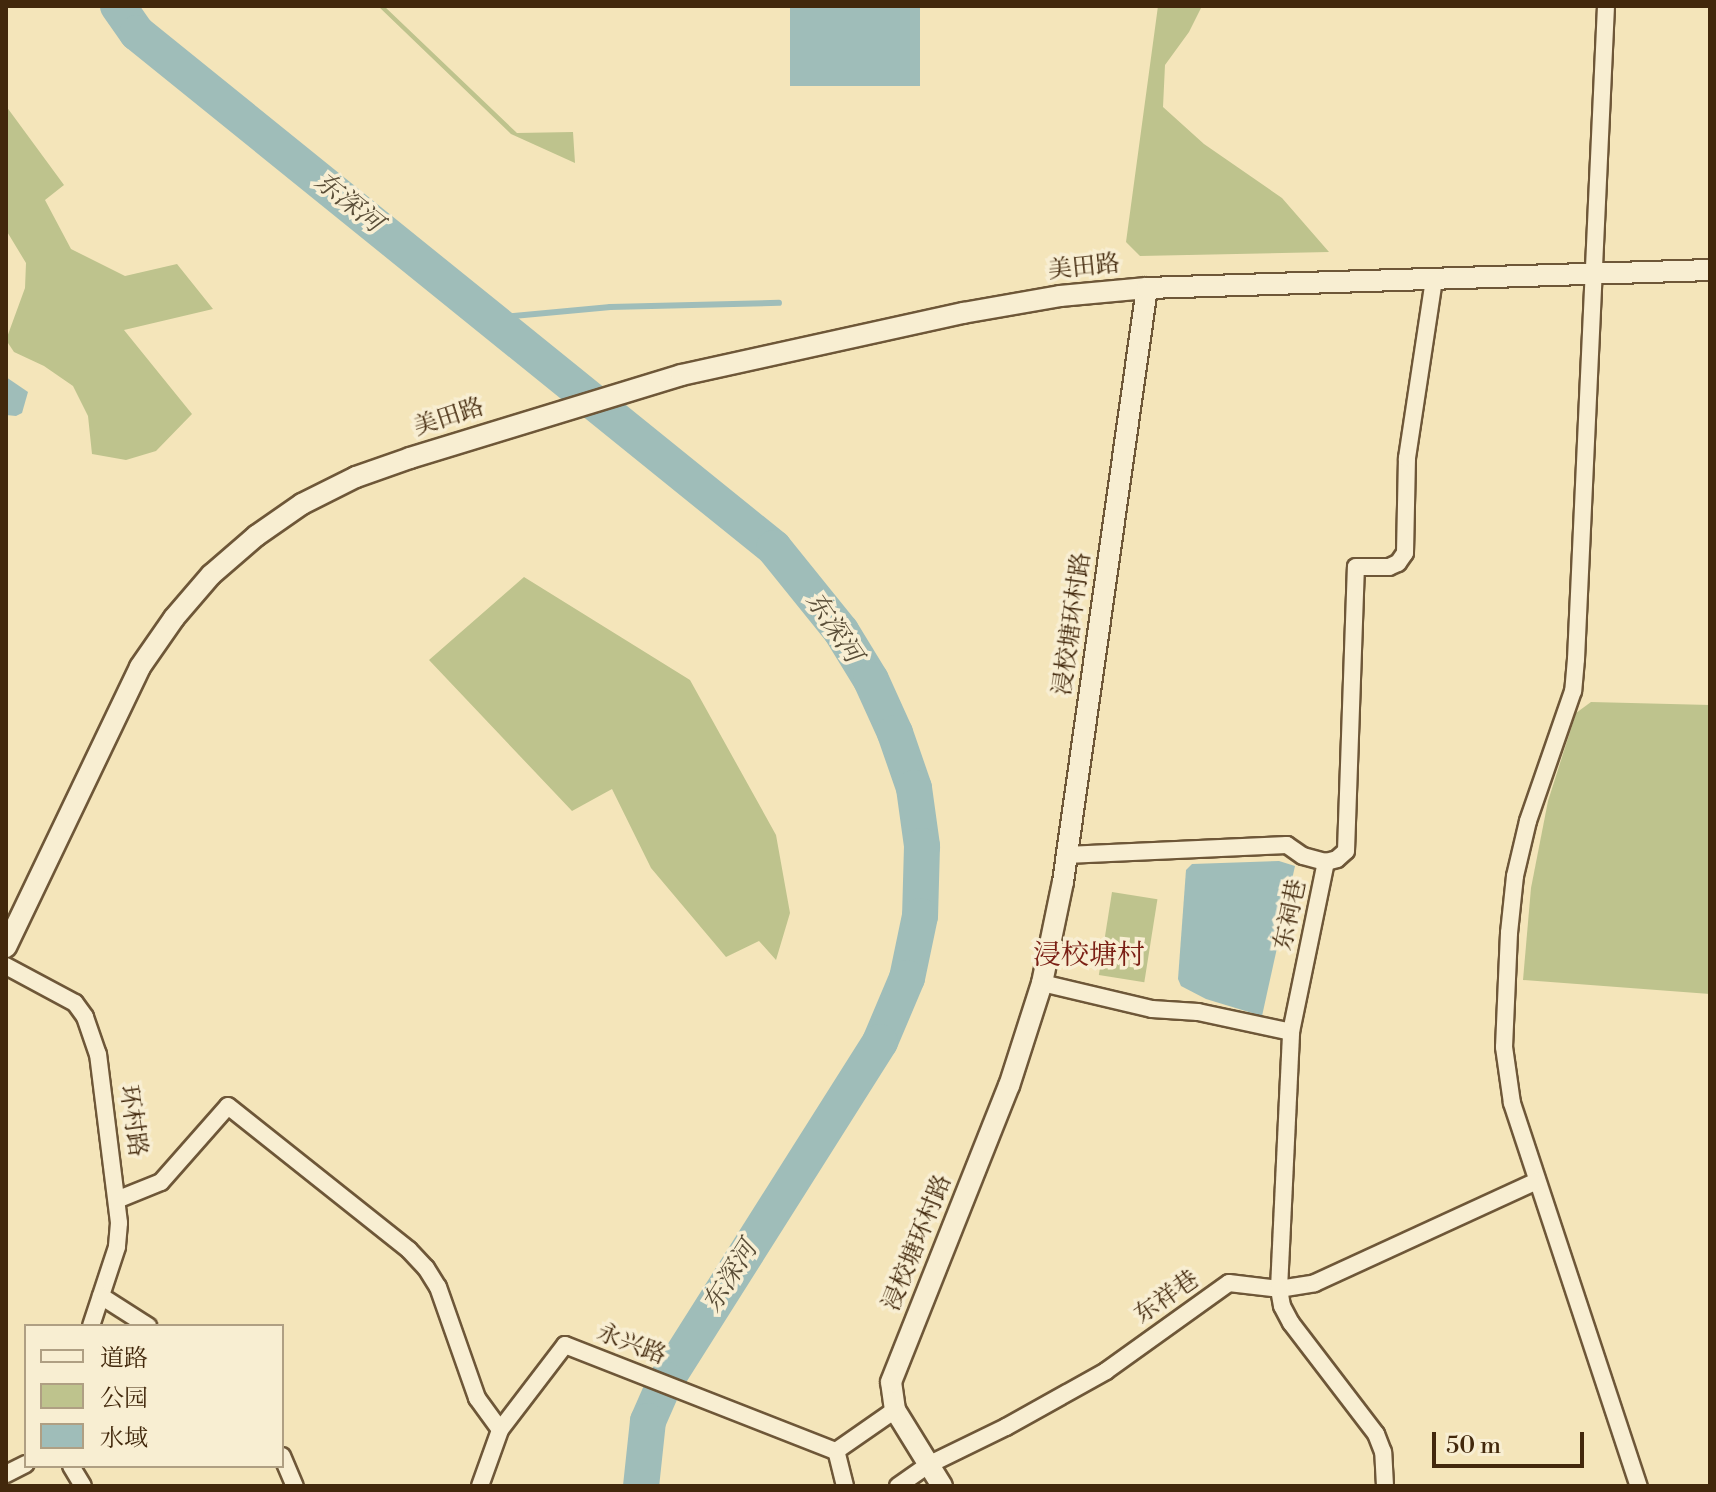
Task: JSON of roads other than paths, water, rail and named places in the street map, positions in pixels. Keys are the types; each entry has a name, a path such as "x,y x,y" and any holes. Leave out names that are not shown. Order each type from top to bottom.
{"street":[{"path":"1606,6 1573,691 1528,821 1515,876 1509,933 1506,1075 1537,1181 1639,1486"},
{"path":"1147,288 1710,270"},
{"name":"东祠巷","path":"1385,1486 1383,1452 1376,1434 1291,1323 1282,1306 1279,1289 1291,1032 1326,862 1337,859 1346,851 1356,567 1389,567 1398,563 1405,553 1407,458 1434,279"},
{"name":"美田路","path":"6,947 140,667 174,618 211,575 256,536 302,504 356,477 466,439 681,375 976,310 1074,294 1147,288"},
{"name":"浸校塘环村路","path":"895,1410 891,1391 894,1372 1009,1086 1042,983 1066,855 1147,288"},
{"path":"1066,855 1287,845 1303,856 1326,862"},
{"name":"环村路","path":"6,966 62,993 85,1017 98,1054 119,1199 117,1247 92,1324"},
{"path":"1042,983 1152,1009 1198,1012 1291,1032"},
{"path":"119,1199 161,1182 228,1106 409,1250 426,1268 438,1287 477,1398 500,1430"},
{"name":"东祥巷","path":"898,1486 928,1465 1006,1427 1106,1371 1229,1283 1279,1289 1315,1283 1537,1181"},
{"path":"101,1296 145,1324"},
{"name":"永兴路","path":"480,1486 500,1430 565,1345 836,1451"},
{"path":"845,1486 836,1451 895,1410 942,1486"},
{"path":"284,1461 295,1486"},
{"path":"6,1474 24,1465"},
{"path":"72,1468 83,1486"}],"water":[{"path":"790,6 920,6 920,86 790,86"},
{"path":"6,377 28,392 22,413 16,416 6,415"},
{"path":"1279,861 1295,866 1262,1016 1206,999 1181,986 1178,979 1186,870 1192,864"}],"waterway":[{"name":"东深河","path":"118,6 137,33 774,548 841,631 871,680 895,733 914,788 922,846 920,916 907,978 880,1042 666,1380 648,1421 641,1486"},
{"path":"491,318 610,307 779,303"}],"district":[{"name":"浸校塘村","path":"1089,956"}]}
